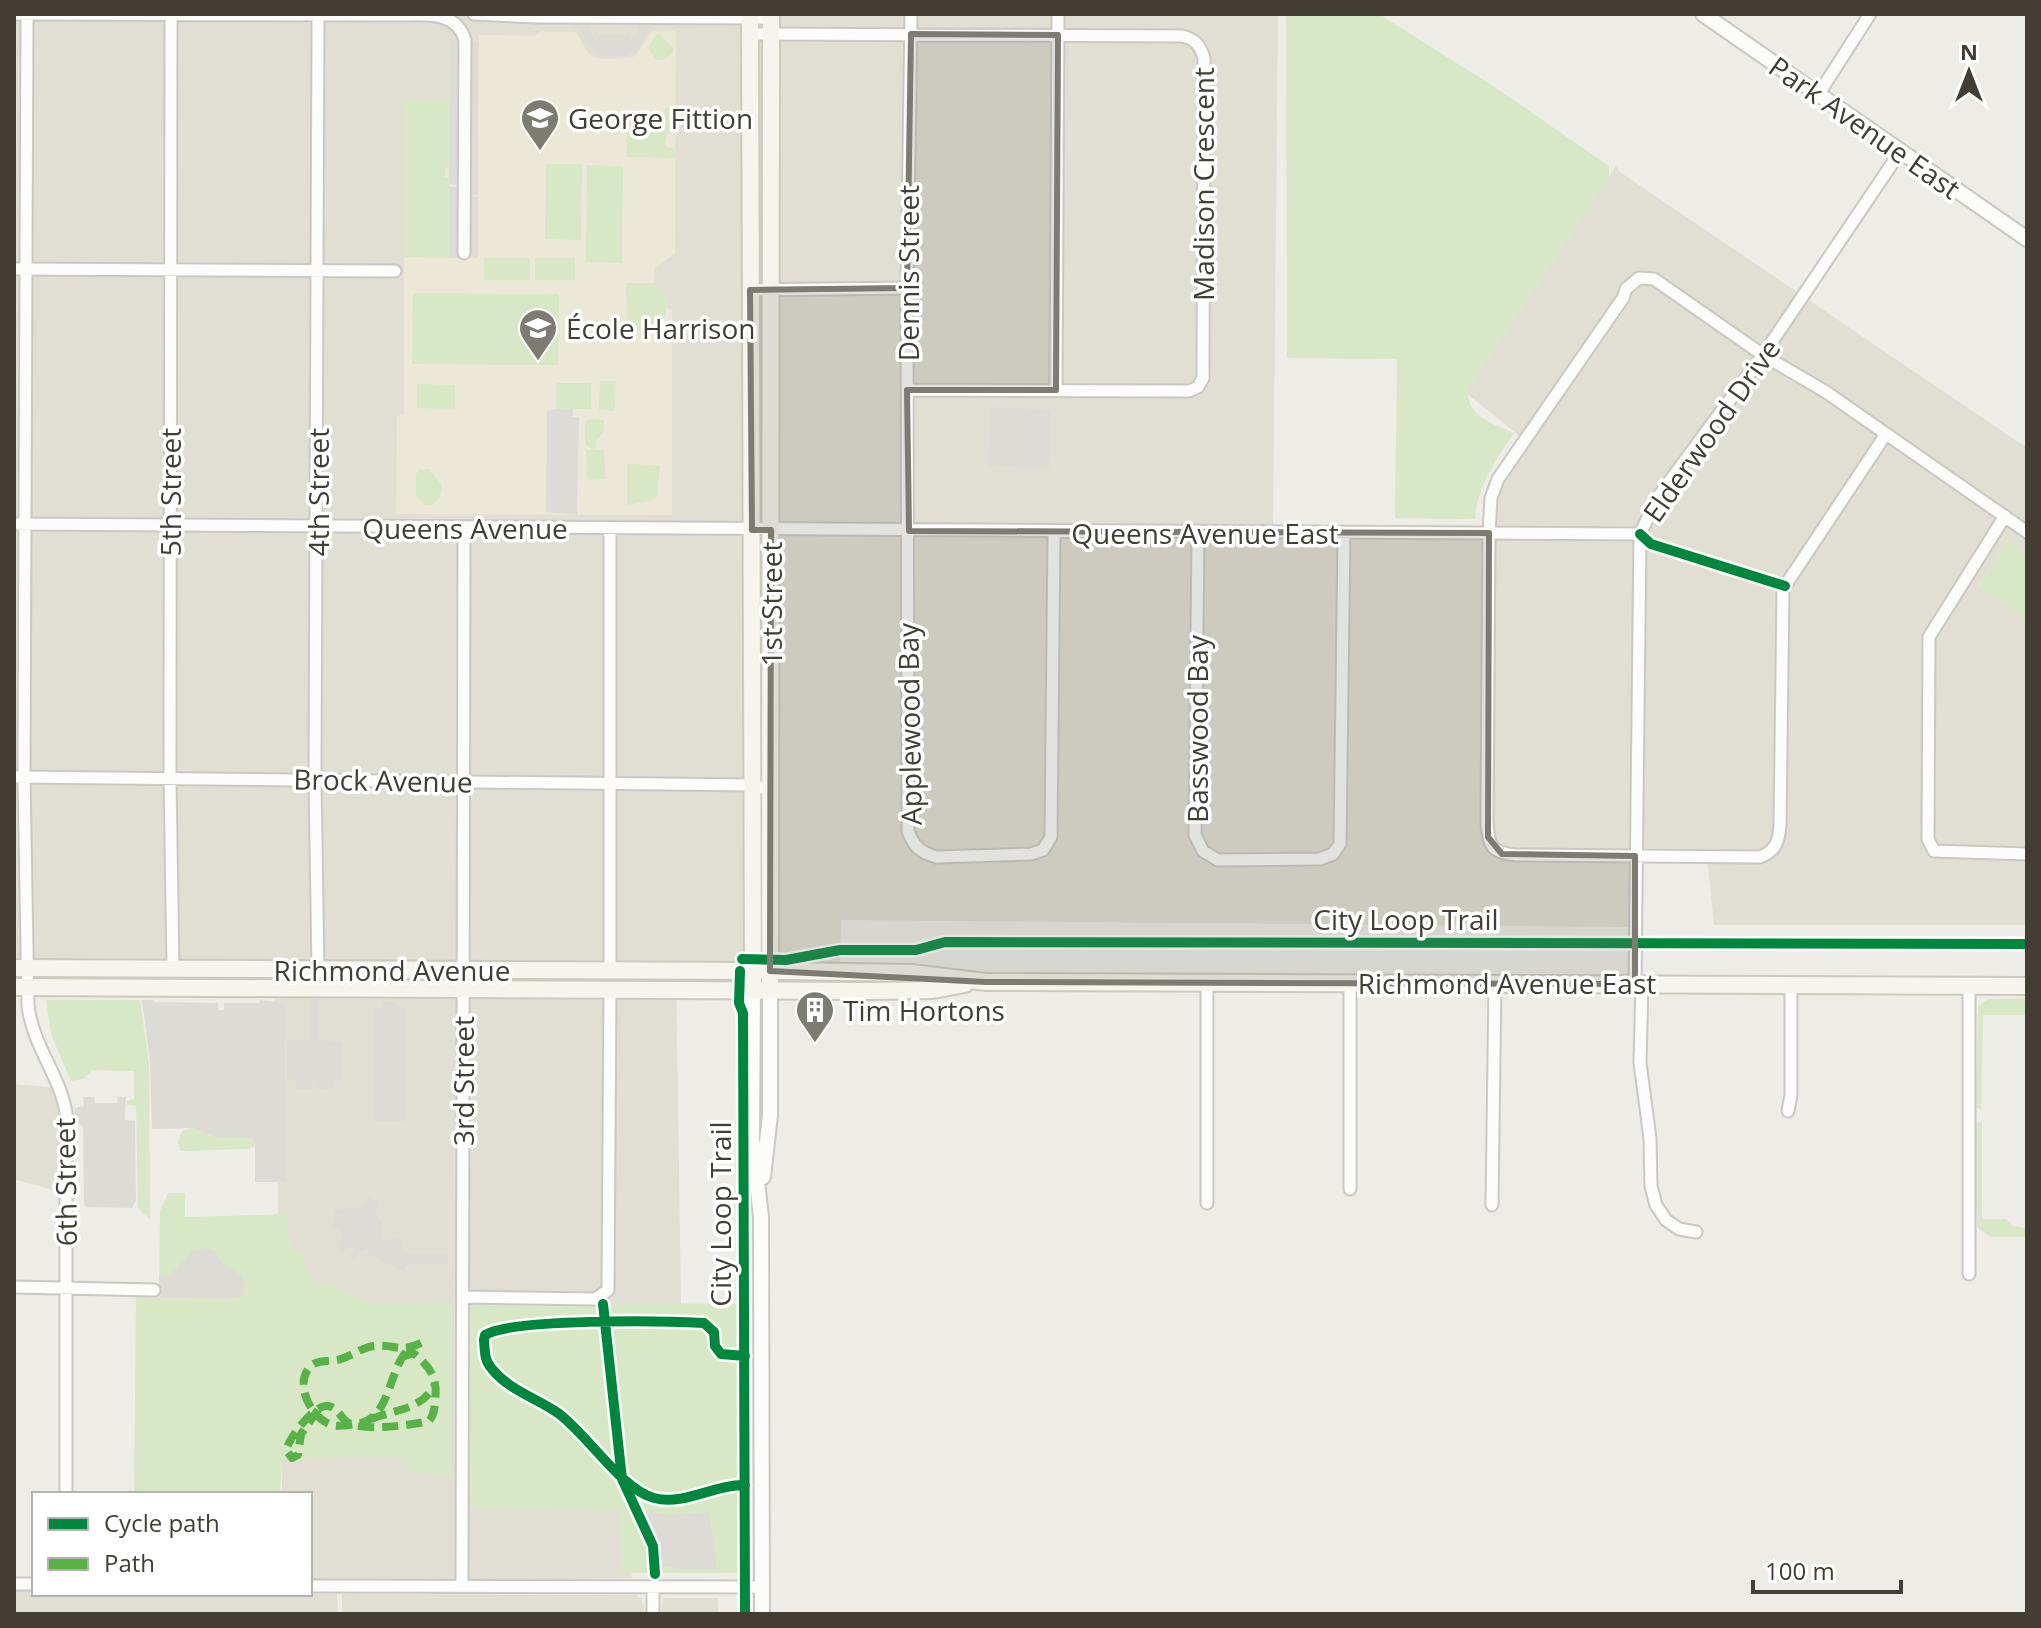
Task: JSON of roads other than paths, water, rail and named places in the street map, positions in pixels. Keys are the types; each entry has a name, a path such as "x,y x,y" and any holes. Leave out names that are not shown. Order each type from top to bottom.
{"main road":[{"name":"1st Street","path":"750,22 752,785 761,990"},
{"name":"1st Street","path":"761,971 772,791 771,22"},
{"name":"Richmond Avenue","path":"21,968 761,971"},
{"name":"Richmond Avenue East","path":"761,971 912,973 986,982 2027,986"},
{"name":"Richmond Avenue East","path":"761,990 933,990 986,982"},
{"name":"Richmond Avenue","path":"21,987 761,990"}],"street":[{"path":"14,14 443,16 459,25 465,40 464,253"},
{"name":"6th Street","path":"27,14 20,269 21,987 31,1027 61,1090 66,1112 66,1492"},
{"name":"5th Street","path":"171,14 170,778 173,969"},
{"name":"Madison Crescent","path":"474,14 496,17 610,15 771,22 911,34 1182,36 1192,39 1201,47 1204,58 1203,378 1198,387 1189,391 907,390"},
{"name":"Dennis Street","path":"909,531 907,288 911,14"},
{"path":"1056,390 1058,14"},
{"name":"Park Avenue East","path":"1703,14 2027,239"},
{"path":"1818,95 1870,14"},
{"name":"4th Street","path":"318,15 315,779 318,970"},
{"name":"Elderwood Drive","path":"1696,1232 1679,1229 1666,1220 1656,1205 1651,1186 1650,1138 1640,1063 1642,1002 1638,984 1635,856 1640,534 1658,497 1763,355 1900,152"},
{"path":"20,269 395,271"},
{"path":"1886,434 1783,589 1779,841 1771,853 1760,857 1516,855 1502,854 1492,848 1487,821 1491,498 1498,479 1626,289 1639,278 1654,279 1763,355 1826,392 2027,532"},
{"path":"750,290 907,288"},
{"path":"2005,516 1929,637 1928,839 1934,851 2027,854"},
{"name":"Queens Avenue","path":"20,524 771,530"},
{"name":"3rd Street","path":"462,1586 464,528"},
{"path":"610,529 610,971"},
{"name":"Queens Avenue East","path":"771,530 1640,534"},
{"name":"Applewood Bay","path":"909,531 908,831 913,844 923,853 936,857 1031,854 1043,850 1051,837 1054,532"},
{"name":"Basswood Bay","path":"1198,533 1195,835 1203,851 1218,860 1320,859 1333,854 1340,844 1344,534"},
{"name":"Brock Avenue","path":"19,777 752,785 772,791"},
{"path":"1207,982 1207,1203"},
{"path":"1350,983 1350,1189"},
{"path":"1492,1205 1495,983"},
{"path":"1788,1111 1791,1095 1791,984"},
{"path":"1969,986 1969,1274"},
{"path":"463,1297 595,1299 603,1296 609,1284 610,989"},
{"name":"1st Street","path":"761,990 752,1138 760,1193 762,1614"},
{"path":"14,1287 154,1290"},
{"path":"312,1586 762,1587"},
{"path":"653,1587 653,1614"}],"place":[{"name":"George Fittion","path":"540,152"},
{"name":"École Harrison","path":"538,362"},
{"name":"Tim Hortons","path":"815,1044"}]}
